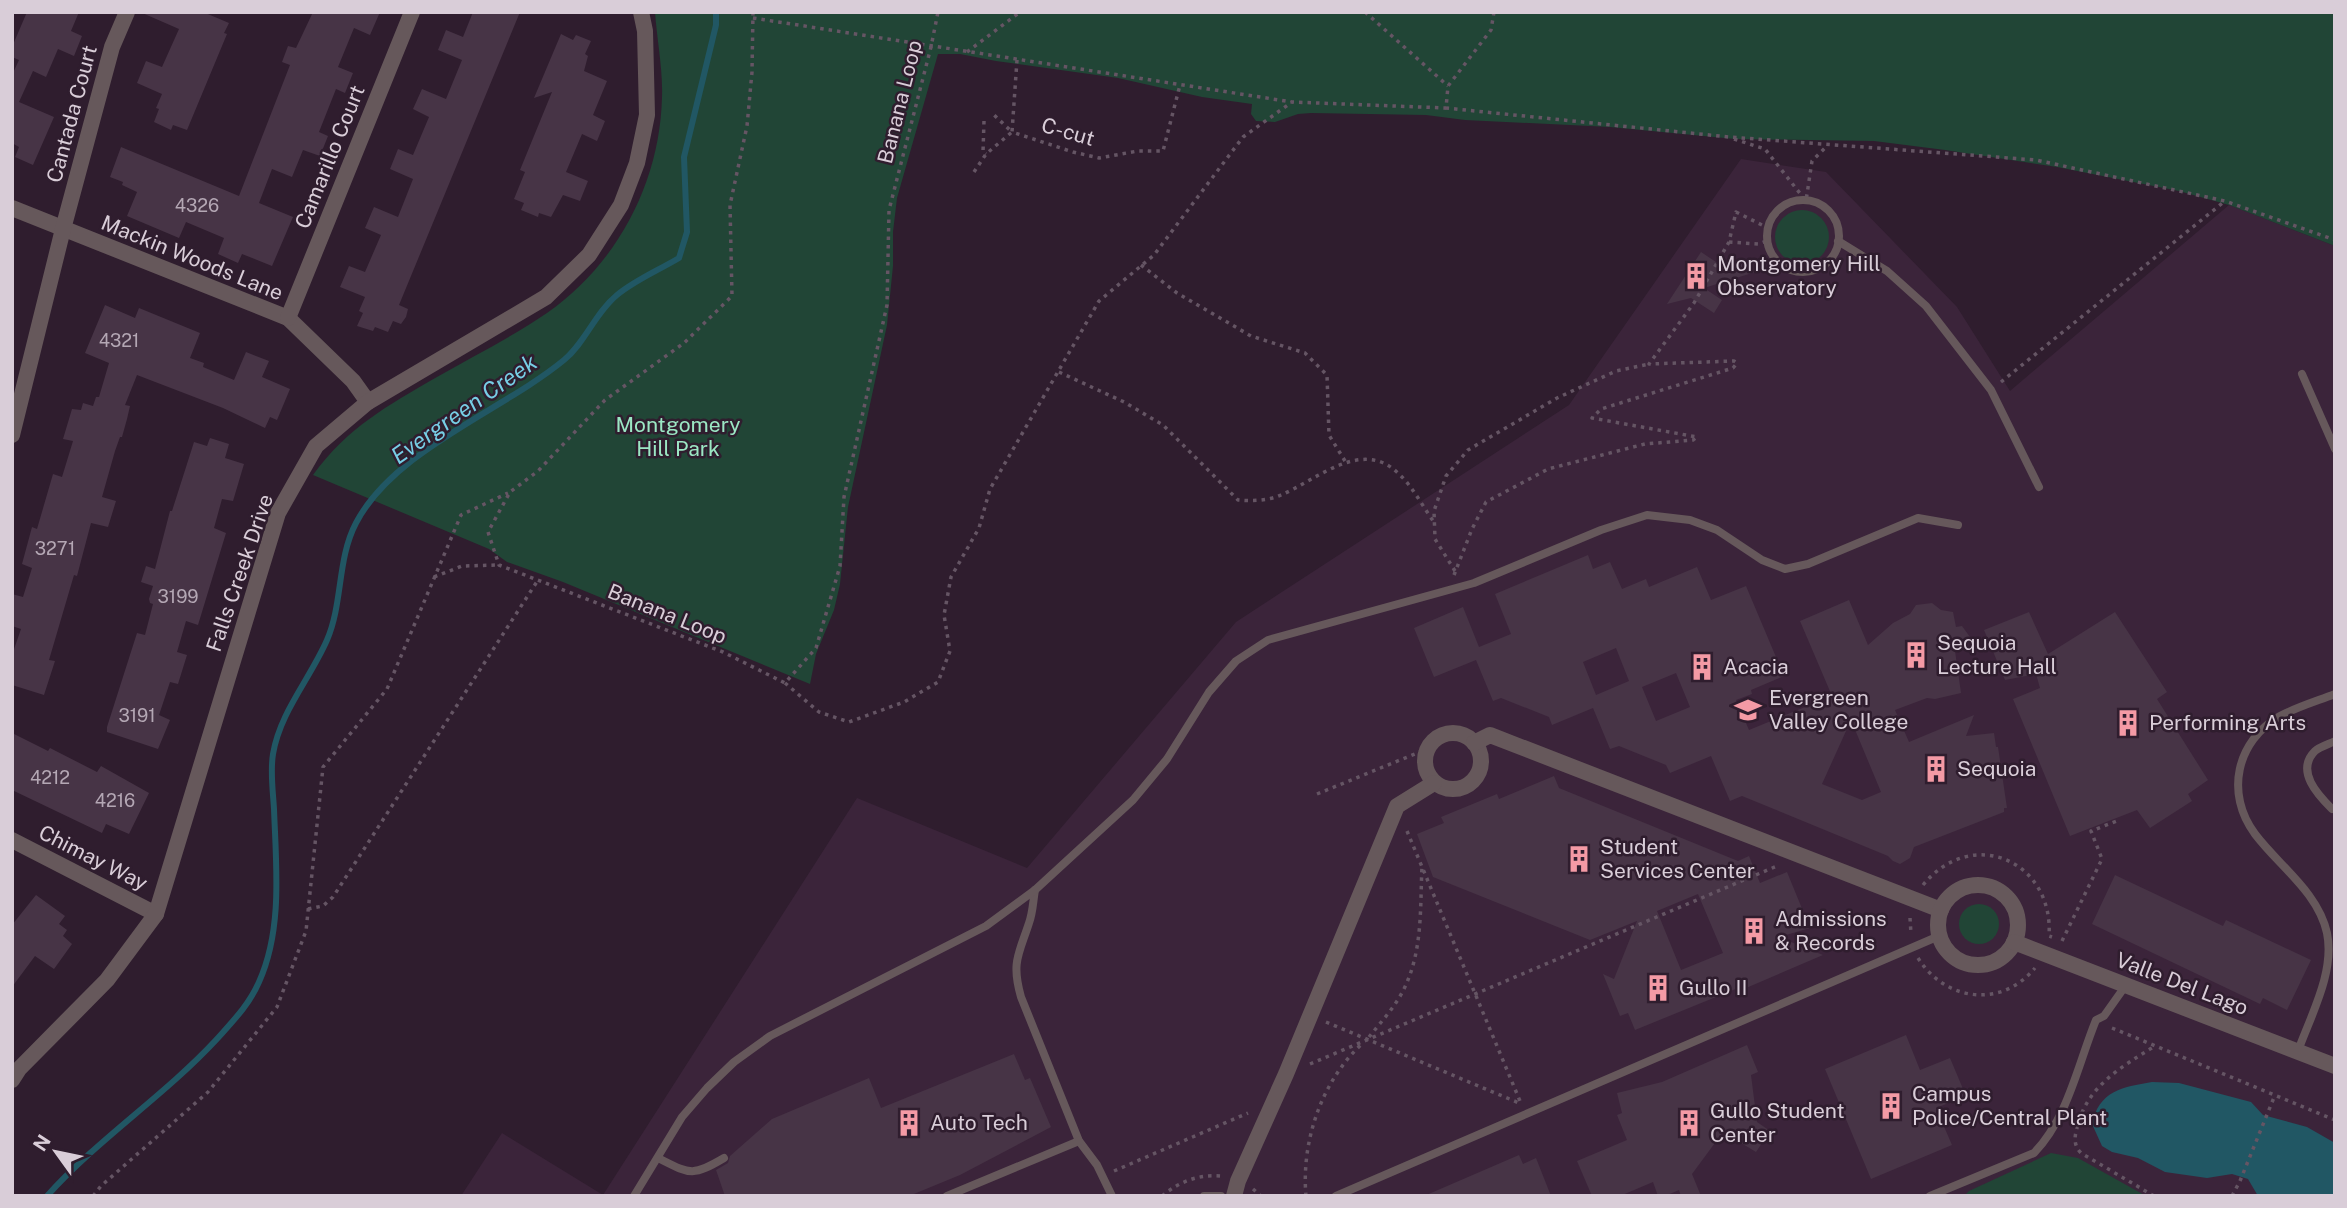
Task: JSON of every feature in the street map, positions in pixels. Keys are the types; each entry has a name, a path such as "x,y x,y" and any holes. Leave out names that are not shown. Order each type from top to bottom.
{"street":[{"name":"Cantada Court","path":"12,435 62,229 112,47 127,12"},
{"name":"Camarillo Court","path":"288,318 412,12"},
{"name":"Falls Creek Drive","path":"12,1080 19,1069 107,980 156,914 278,513 316,446 368,402 546,297 589,255 621,205 637,163 648,115 645,30 641,12"},
{"name":"Mackin Woods Lane","path":"12,208 288,318 353,381 368,402"},
{"path":"1449,733 1467,737 1474,743 1481,761 1480,770 1469,785 1451,790 1434,783 1425,767 1427,749 1440,736 1449,733"},
{"path":"1474,743 1490,735 1941,910"},
{"path":"1236,1188 1397,806 1434,783"},
{"name":"Chimay Way","path":"12,841 156,914"},
{"path":"1969,886 1994,888 2005,895 2017,917 2018,930 2014,942 2006,953 1995,961 1982,965 1968,964 1945,949 1939,936 1941,910 1947,899 1969,886"},
{"name":"Valle Del Lago","path":"2014,942 2335,1066"}],"lane":[{"path":"1806,201 1817,203 1827,210 1834,219 1839,241 1826,264 1803,272 1790,270 1779,264 1767,241 1773,216 1782,207 1806,201"},
{"path":"1839,241 1888,271 1926,306 1992,390 2039,487"},
{"path":"2302,374 2335,449"},
{"path":"634,1196 682,1116 734,1062 771,1036 986,926 1035,890 1133,800 1167,759 1209,692 1236,661 1268,639 1474,583 1601,530 1647,515 1690,520 1717,530 1762,560 1785,569 1808,564 1918,517 1958,525"},
{"path":"2298,1051 2325,975 2329,955 2327,933 2319,911 2305,891 2246,821 2236,788 2238,769 2245,750 2258,733 2280,717 2335,694"},
{"path":"2332,809 2316,793 2307,764 2315,750 2335,741"},
{"path":"1035,890 1030,921 1018,950 1016,976 1021,996 1079,1141 1097,1165 1112,1196"},
{"path":"1336,1196 1939,936"},
{"path":"1930,1196 2034,1153 2044,1143 2059,1119 2096,1020 2104,1016 2126,985"},
{"path":"947,1196 1079,1141"},
{"path":"658,1158 683,1171 699,1172 724,1158"},
{"path":"1204,1196 1221,1196"}],"path":[{"path":"93,1196 208,1092 276,1007 306,931 323,767 387,689 461,515 510,492 538,471 605,400 684,343 732,296 730,205 747,126 752,72 753,12"},
{"name":"Banana Loop","path":"499,565 723,652 785,683 816,649 840,566 844,497 887,305 889,210 938,12"},
{"path":"967,52 1020,12"},
{"path":"1365,12 1448,86"},
{"path":"1446,108 1448,86 1490,30 1494,12"},
{"path":"753,18 1292,102 1446,108 1729,137 2036,160 2225,201 2335,240"},
{"name":"C-cut","path":"1017,60 1012,132 1099,158 1138,151 1163,150 1180,85"},
{"path":"785,683 819,712 849,722 904,702 938,682 950,651 944,615 951,577 979,528 990,489 1099,301 1154,255 1243,137 1292,102"},
{"path":"974,172 986,154 1012,132 993,114"},
{"path":"984,121 983,152 986,154"},
{"path":"1729,137 1765,149 1806,201"},
{"path":"1806,201 1812,160 1829,145"},
{"path":"1992,390 2225,201"},
{"path":"1649,364 1694,303 1729,242 1736,212 1768,228"},
{"path":"1729,242 1758,244 1767,241"},
{"path":"1141,265 1177,293 1251,336 1305,353 1313,360 1327,375 1329,435 1345,461"},
{"path":"1448,590 1472,529 1486,502 1548,469 1645,444 1692,440 1697,437 1592,418 1601,410 1733,368 1737,363 1649,364 1616,372 1557,398 1468,450 1446,476 1434,511 1435,539 1455,571"},
{"path":"1059,372 1124,402 1163,425 1238,500 1278,497 1345,461 1378,459 1399,474 1434,522"},
{"path":"434,577 462,566 499,565 488,532 510,492"},
{"path":"308,909 323,906 333,897 538,580"},
{"path":"1317,794 1427,749"},
{"path":"1310,1015 1521,1103 1397,806"},
{"path":"2039,963 2018,984 1991,995 1976,995 1948,988 1935,980 1925,969 1913,947 1910,929 1914,900 1930,875 1955,859 1969,855 1999,857 2025,870 2035,881 2048,907 2049,936 2064,942 2102,859 2091,831 2117,821"},
{"path":"1286,1074 1802,856"},
{"path":"1306,1196 1305,1166 1318,1110 1347,1058 1367,1039 1404,990 1414,963 1419,937 1422,866"},
{"path":"2112,1028 2335,1120"},
{"path":"2154,1196 2081,1153 2076,1148 2075,1141 2077,1125 2090,1095 2108,1077 2155,1046"},
{"path":"2232,1196 2275,1094"},
{"path":"1102,1176 1273,1102"},
{"path":"1162,1196 1175,1185 1195,1177 1217,1175 1236,1188"}],"shaded area":[{"name":"Evergreen Valley College","path":"1741,159 1826,172 1957,307 2010,391 2229,205 2335,246 2335,1196 461,1196 502,1133 603,1195 857,798 1027,868 1236,622 1569,405"}],"green space":[{"name":"Montgomery Hill Park","path":"655,12 2335,12 2335,246 2229,205 2179,191 2057,167 1945,150 1874,141 1735,139 1610,127 1465,120 1426,115 1311,113 1298,114 1275,122 1256,121 1251,114 1252,104 1202,97 1118,78 960,54 938,54 897,198 887,325 848,507 840,584 834,610 816,654 810,684 563,582 507,562 489,549 313,475 340,444 369,419 547,313 594,271 614,246 643,190 659,129 662,86"},
{"path":"1802,210 1821,218 1829,237 1821,256 1802,264 1783,256 1775,237 1783,218"},
{"path":"1979,904 1987,905 1993,910 1998,916 1998,932 1993,938 1987,943 1979,944 1971,943 1965,938 1960,932 1959,924 1960,916 1965,910 1971,905"},
{"path":"2051,1153 2078,1158 2146,1196 1964,1196 1969,1191"}],"water":[{"path":"2152,1082 2179,1083 2251,1102 2263,1115 2307,1127 2335,1143 2335,1196 2258,1196 2248,1179 2232,1174 2207,1178 2165,1172 2138,1158 2112,1152 2102,1146 2092,1124 2100,1104 2113,1092"}],"building":[{"path":"27,12 79,12 71,31 82,36 74,56 58,49 46,77 33,71 19,102 54,117 33,165 15,157 19,147 12,143 12,75 19,60 12,57 12,47"},
{"path":"140,12 203,12 229,23 224,33 227,34 187,130 173,125 171,130 154,122 162,94 137,83 146,61 162,67 179,29"},
{"path":"313,12 380,12 370,35 354,28 338,67 353,73 345,93 336,89 319,132 328,136 320,156 303,150 292,177 272,169 259,203 293,217 272,266 242,254 238,263 218,254 224,238 186,222 179,238 127,216 137,192 110,177 121,147 239,196 290,65 282,62 288,46 296,48"},
{"path":"473,12 520,12 399,305 408,309 406,317 401,324 393,321 388,332 375,327 373,331 357,326 363,313 359,311 365,297 340,287 349,266 365,272 381,235 365,228 374,207 398,217 413,179 390,169 398,149 413,155 429,117 413,109 422,89 446,99 462,60 438,50 446,30 463,37"},
{"path":"561,34 573,40 576,35 591,41 585,54 588,56 584,71 607,81 593,115 605,121 597,141 582,134 566,172 588,181 580,201 563,195 551,217 539,213 538,217 521,210 524,203 514,199 525,172 520,170 552,92 534,98"},
{"path":"1701,252 1722,266 1762,258 1765,269 1704,288 1722,300 1714,313 1691,298 1667,304"},
{"path":"105,305 135,318 139,308 200,333 190,358 204,363 203,367 234,380 246,352 269,361 262,377 290,389 277,420 270,417 265,428 223,408 137,375 125,405 130,406 127,419 102,497 116,501 108,527 91,523 77,576 74,575 49,660 55,661 44,695 12,685 12,655 21,629 12,626 12,594 23,597 32,568 22,564 32,527 37,529 53,474 62,477 73,441 63,439 72,409 81,410 83,403 93,406 96,397 99,397 109,363 85,353"},
{"path":"210,438 229,444 225,458 244,464 233,501 222,499 214,528 226,533 198,625 186,621 177,652 187,655 178,684 170,682 159,715 170,720 158,749 107,732 107,727 137,633 145,635 153,604 149,599 153,586 141,582 146,566 155,569 170,511 194,442 207,446"},
{"name":"Acacia","path":"1588,555 1593,569 1610,562 1622,589 1646,579 1649,587 1697,567 1711,600 1746,586 1784,676 1751,690 1752,694 1736,700 1749,730 1832,696 1800,621 1849,600 1868,645 1893,623 1910,614 1916,605 1932,603 1941,610 1953,612 1956,627 1962,626 1970,637 1966,649 1955,651 1961,693 1935,699 1927,698 1895,710 1909,742 1974,715 1966,736 1994,733 2007,808 2004,808 2004,812 1914,847 1910,858 1900,864 1888,856 1742,796 1730,801 1711,756 1670,773 1666,765 1619,746 1610,749 1593,708 1552,725 1549,717 1501,698 1493,701 1476,660 1434,677 1414,628 1463,607 1479,647 1511,634 1495,594","holes":["1616,648 1629,681 1596,695 1583,662","1676,673 1690,707 1656,721 1642,687","1851,720 1881,792 1862,800 1822,784"]},
{"name":"Performing Arts","path":"2029,612 2048,654 2115,612 2167,692 2157,699 2208,780 2188,794 2192,801 2150,828 2137,810 2070,836 2013,699 2040,688 2036,674 2005,680 1984,630"},
{"path":"12,733 48,751 50,748 97,772 101,766 149,793 129,834 106,824 102,833 12,790"},
{"name":"Student Services Center","path":"1554,776 1559,788 1738,861 1749,856 1760,883 1787,872 1810,928 1779,937 1823,955 1739,991 1738,988 1635,1030 1628,1013 1620,1016 1603,974 1614,979 1637,921 1590,940 1433,877 1417,834 1444,823 1441,817 1497,794 1499,799","holes":["1698,894 1723,953 1681,970 1657,911"]},
{"path":"2115,875 2223,926 2226,920 2311,960 2287,1010 2263,998 2260,1004 2092,924"},
{"path":"36,895 65,916 59,924 67,930 63,936 72,944 54,969 35,956 12,987 12,925"},
{"name":"Campus Police/Central Plant","path":"1906,1035 1920,1070 1950,1058 1966,1096 1936,1108 1952,1145 1871,1179 1825,1069"},
{"name":"Gullo Student Center","path":"1747,1045 1758,1072 1751,1075 1757,1122 1770,1131 1756,1152 1723,1132 1692,1174 1701,1196 1681,1196 1679,1190 1658,1196 1653,1182 1620,1196 1592,1196 1577,1161 1627,1140 1617,1115 1622,1113 1617,1093 1662,1082"},
{"name":"Auto Tech","path":"1014,1054 1025,1080 1030,1078 1051,1127 960,1175 909,1196 725,1196 716,1170 728,1163 730,1156 772,1119 869,1078 881,1108"},
{"path":"1519,1155 1523,1164 1536,1158 1551,1196 1424,1196"}],"waterway":[{"name":"Evergreen Creek","path":"47,1196 88,1155 175,1080 216,1040 240,1012 259,982 267,962 275,919 273,754 282,724 327,640 336,611 350,537 373,497 422,453 539,379 564,360 609,302 639,280 679,258 687,232 684,157 716,25 716,12"}],"place":[{"name":"Montgomery Hill Observatory","path":"1696,276"},
{"name":"Sequoia Lecture Hall","path":"1916,655"},
{"name":"Acacia","path":"1702,667"},
{"name":"Evergreen Valley College","path":"1748,710"},
{"name":"Performing Arts","path":"2128,723"},
{"name":"Sequoia","path":"1936,769"},
{"name":"Student Services Center","path":"1579,859"},
{"name":"Admissions & Records","path":"1754,931"},
{"name":"Gullo II","path":"1658,988"},
{"name":"Campus Police/Central Plant","path":"1891,1106"},
{"name":"Auto Tech","path":"909,1123"},
{"name":"Gullo Student Center","path":"1689,1123"}]}
